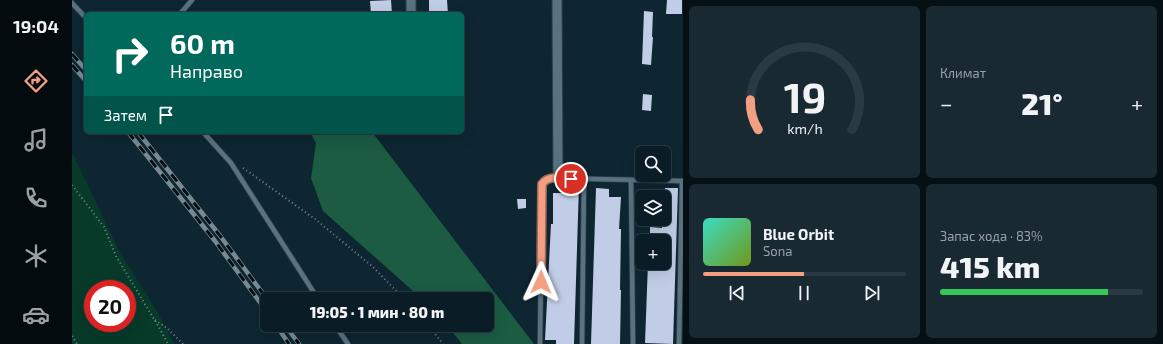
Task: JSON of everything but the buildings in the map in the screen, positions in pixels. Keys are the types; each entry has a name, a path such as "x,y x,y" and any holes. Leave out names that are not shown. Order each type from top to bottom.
{"street":[{"path":"411,0 411,12"},
{"path":"558,0 558,178"}],"lane":[{"path":"182,12 192,0"},
{"path":"72,2 84,16"},
{"path":"205,134 231,163 314,292"},
{"path":"540,344 542,184 547,179 558,178 682,181 679,344"},
{"path":"582,344 584,179"},
{"path":"631,180 633,344"},
{"path":"340,332 348,344"}],"path":[{"path":"231,163 247,169 315,219 373,267 397,292"},
{"path":"72,185 104,227 116,256 168,344"},
{"path":"155,320 167,328 183,344"},
{"path":"434,332 443,344"},
{"path":"72,336 77,344"}],"green space":[{"path":"311,134 374,134 534,344 462,344 453,332 494,332 494,292 414,292 323,211 311,178 316,143"},
{"path":"72,152 120,253 157,311 174,344 72,344"}],"railway":[{"path":"72,54 84,68"},
{"path":"72,65 84,79"},
{"path":"130,134 215,241 260,302"},
{"path":"140,134 221,237 262,292"},
{"path":"281,332 289,344"},
{"path":"290,332 299,344"}],"route":[{"path":"541,282 542,184 550,178 571,179"}]}
